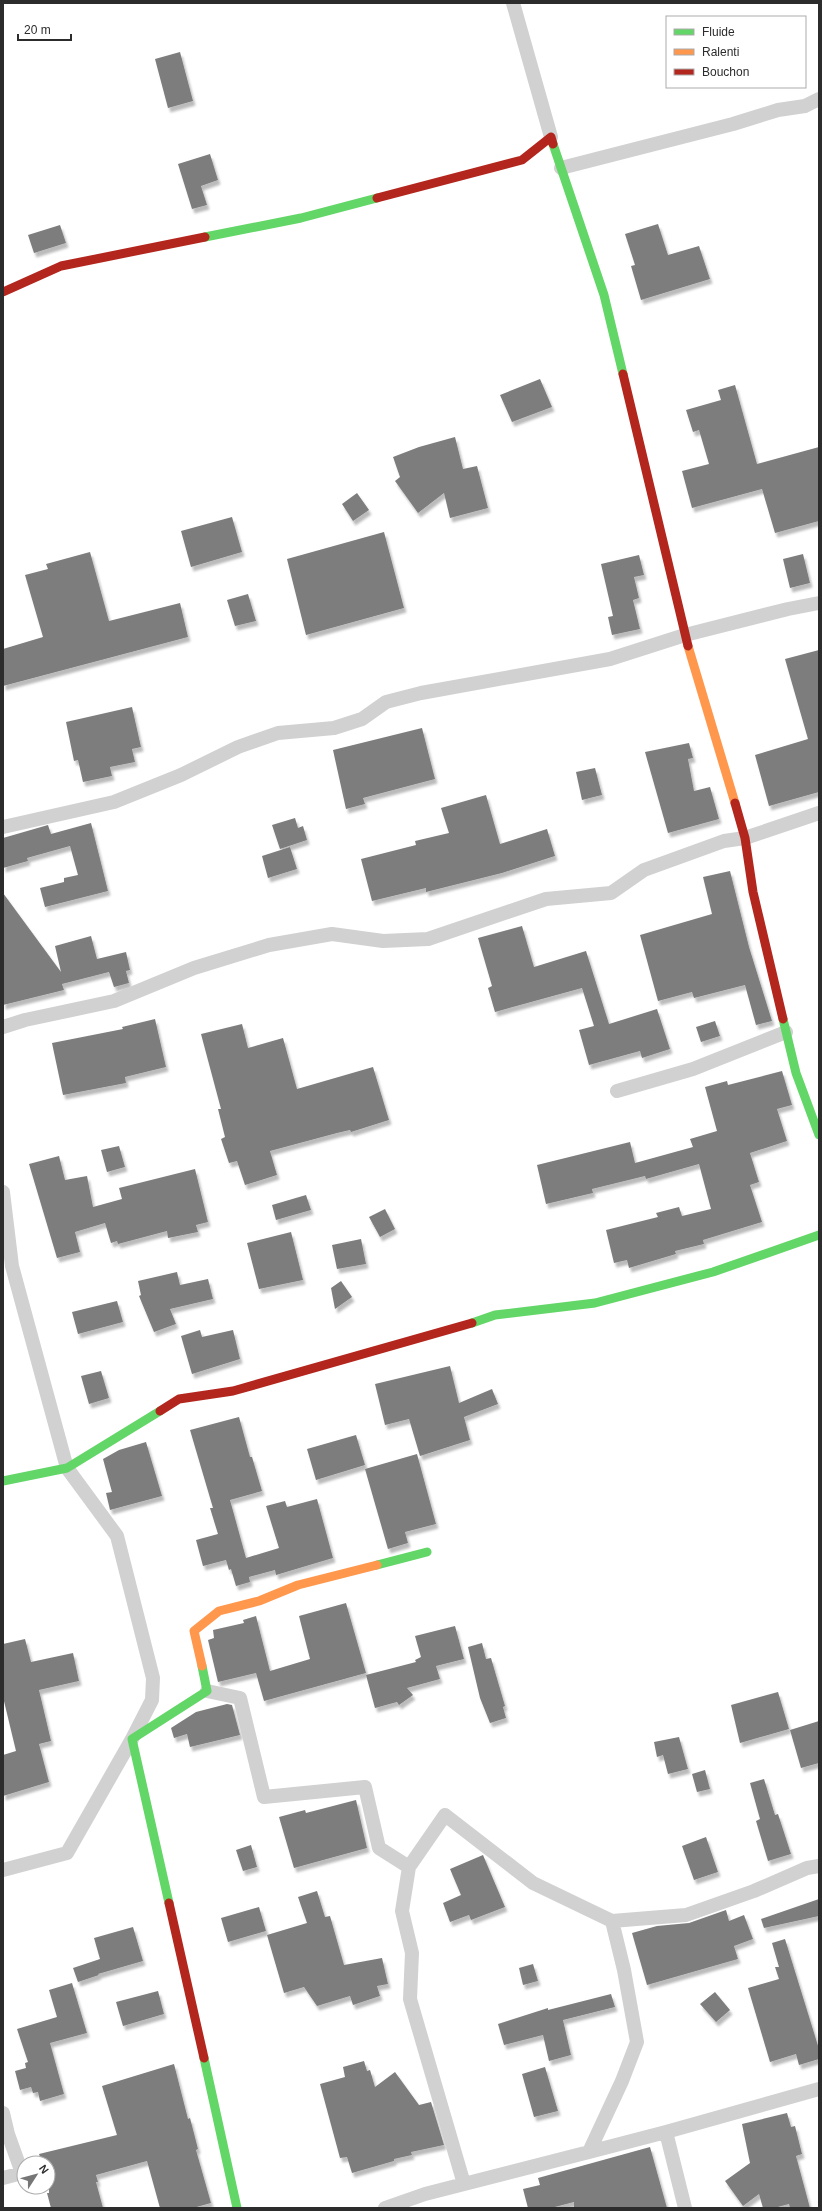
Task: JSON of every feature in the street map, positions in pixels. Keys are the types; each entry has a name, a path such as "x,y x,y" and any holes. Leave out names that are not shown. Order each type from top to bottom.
{"street":[{"path":"513,3 551,137 604,295 685,635 745,838 753,892 796,1073 819,1135"},
{"path":"561,168 733,124 778,110 804,106 819,99"},
{"path":"3,292 61,266 301,218 515,162 522,160 551,137"},
{"path":"3,827 114,802 181,775 238,747 278,733 334,728 362,719 386,702 421,693 610,659 685,635 788,609 819,603"},
{"path":"3,1027 25,1020 114,1001 194,968 269,945 332,934 383,941 428,939 546,899 612,893 644,870 724,841 745,838 819,813"},
{"path":"617,1091 693,1069 786,1032"},
{"path":"3,1192 7,1259 67,1468 117,1536 153,1678 152,1700 132,1740 67,1853 3,1870"},
{"path":"3,1481 67,1468 179,1399 248,1387 443,1332 495,1315 595,1303 713,1272 819,1235"},
{"path":"207,1691 194,1631 219,1611 259,1601 298,1585 427,1552"},
{"path":"132,1740 207,1691 240,1698 264,1796 365,1787 379,1848 409,1867"},
{"path":"132,1740 237,2208"},
{"path":"464,2184 410,1999 412,1953 402,1911 409,1867 445,1816 533,1883 612,1921 686,1915 754,1890 807,1868 819,1866"},
{"path":"589,2152 622,2081 637,2042 624,1970 612,1921"},
{"path":"385,2208 425,2194 666,2132 819,2089"},
{"path":"3,2113 8,2134 22,2173 3,2178"},
{"path":"666,2132 685,2208"}],"building":[{"path":"180,52 193,101 168,108 155,59"},
{"path":"210,154 218,180 201,186 207,205 192,209 178,164"},
{"path":"658,224 668,255 699,246 710,279 641,300 631,266 635,265 625,234"},
{"path":"60,225 66,243 34,253 28,235"},
{"path":"540,379 552,407 512,422 500,395"},
{"path":"735,385 757,464 819,447 819,521 775,533 762,489 692,508 682,471 709,464 699,430 693,432 686,410 721,400 718,390"},
{"path":"455,437 463,469 477,466 488,508 450,518 444,493 418,513 395,481 400,477 393,457 419,447"},
{"path":"357,493 369,510 353,521 342,504"},
{"path":"232,517 242,552 191,567 181,531"},
{"path":"384,532 404,608 306,635 287,559"},
{"path":"90,552 109,621 180,603 188,637 3,686 3,649 43,637 25,575 48,569 46,564"},
{"path":"803,554 810,583 790,588 783,559"},
{"path":"639,555 644,575 634,577 639,598 633,600 640,629 612,635 608,617 613,616 601,564"},
{"path":"248,594 256,621 235,626 227,600"},
{"path":"819,650 819,792 769,806 755,755 808,739 785,659"},
{"path":"132,707 141,747 132,749 135,762 110,767 112,776 83,782 78,760 74,761 66,722"},
{"path":"422,728 435,779 363,798 365,804 346,809 333,750"},
{"path":"689,743 693,758 688,759 694,791 710,787 719,819 668,833 645,752"},
{"path":"595,768 602,795 582,800 576,772"},
{"path":"486,795 500,844 547,829 555,856 502,873 426,892 426,888 372,901 361,859 416,845 415,841 449,833 441,808"},
{"path":"295,818 298,828 303,826 307,840 280,849 272,825"},
{"path":"91,823 108,891 45,907 40,888 64,882 64,878 78,875 70,846 27,858 28,861 3,868 3,838 48,825 51,834"},
{"path":"290,847 297,869 268,878 262,856"},
{"path":"730,871 749,947 772,1021 756,1025 745,985 694,998 692,992 658,1001 640,935 712,914 703,877"},
{"path":"3,893 61,972 55,946 91,936 97,959 126,952 130,970 126,971 129,983 114,987 109,972 62,984 64,990 3,1005"},
{"path":"522,926 534,967 586,951 609,1024 657,1009 670,1049 642,1058 640,1051 589,1065 579,1030 594,1026 582,988 495,1012 488,988 492,986 478,938"},
{"path":"155,1019 166,1067 125,1077 126,1083 63,1095 52,1043 123,1029 122,1027"},
{"path":"715,1021 720,1036 701,1042 696,1027"},
{"path":"242,1024 248,1048 283,1038 297,1089 373,1067 389,1120 351,1132 350,1130 337,1133 270,1151 277,1175 245,1185 237,1161 229,1163 221,1139 225,1137 218,1109 221,1109 201,1034"},
{"path":"782,1071 792,1105 777,1109 787,1141 750,1153 759,1182 750,1185 762,1222 703,1240 704,1244 675,1251 676,1254 629,1268 627,1260 614,1263 606,1230 658,1217 656,1213 679,1207 682,1216 711,1209 699,1164 646,1179 645,1176 592,1189 593,1193 546,1204 537,1165 630,1142 635,1163 693,1147 690,1139 717,1131 705,1087 727,1081 728,1085"},
{"path":"119,1146 125,1167 107,1172 101,1150"},
{"path":"59,1156 65,1180 87,1176 93,1207 122,1199 119,1188 195,1169 208,1222 196,1225 198,1232 168,1238 167,1231 118,1244 117,1241 111,1243 105,1223 75,1232 80,1252 57,1258 29,1164"},
{"path":"306,1195 311,1210 276,1220 272,1205"},
{"path":"385,1209 395,1229 380,1237 369,1217"},
{"path":"291,1232 303,1280 259,1289 247,1243"},
{"path":"361,1239 366,1264 337,1269 332,1245"},
{"path":"177,1272 180,1285 208,1279 213,1299 170,1309 176,1324 154,1332 139,1296 141,1295 138,1281"},
{"path":"341,1281 352,1297 335,1309 331,1288"},
{"path":"117,1301 123,1322 78,1334 72,1312"},
{"path":"200,1330 202,1337 233,1330 240,1359 192,1374 181,1336"},
{"path":"450,1366 459,1403 492,1389 498,1404 464,1417 470,1440 420,1456 409,1419 385,1425 375,1384"},
{"path":"101,1371 109,1398 89,1404 81,1376"},
{"path":"239,1417 250,1457 252,1457 262,1491 230,1500 246,1558 279,1548 266,1506 285,1501 287,1507 317,1499 333,1558 276,1575 275,1570 249,1577 250,1582 236,1586 231,1569 229,1570 226,1560 203,1566 196,1540 218,1534 210,1508 213,1508 190,1430"},
{"path":"356,1435 365,1465 316,1480 307,1449"},
{"path":"146,1442 162,1496 110,1510 106,1493 112,1492 103,1459 119,1450"},
{"path":"417,1454 436,1524 405,1532 408,1543 388,1549 365,1469"},
{"path":"346,1603 366,1673 264,1701 256,1673 218,1682 208,1640 214,1638 213,1630 244,1623 243,1620 256,1616 270,1671 310,1659 299,1616"},
{"path":"455,1626 464,1659 436,1666 440,1679 407,1688 413,1695 399,1705 397,1702 375,1708 366,1675 416,1662 415,1660 421,1657 415,1636"},
{"path":"25,1639 31,1662 73,1653 79,1681 39,1690 51,1741 39,1744 49,1782 3,1796 3,1755 16,1751 3,1697 3,1644"},
{"path":"482,1643 486,1659 491,1658 505,1706 503,1707 506,1718 490,1723 480,1698 468,1647"},
{"path":"778,1692 789,1729 740,1743 731,1705"},
{"path":"227,1704 232,1705 240,1735 190,1747 187,1734 174,1738 171,1728 196,1712"},
{"path":"819,1721 819,1763 801,1768 790,1730"},
{"path":"679,1737 688,1769 668,1774 663,1755 657,1757 654,1742"},
{"path":"705,1770 710,1789 697,1792 692,1774"},
{"path":"764,1779 775,1815 778,1814 791,1854 768,1861 756,1821 760,1819 750,1783"},
{"path":"356,1800 367,1848 294,1868 279,1817 305,1810 306,1813"},
{"path":"706,1837 718,1872 694,1880 682,1846"},
{"path":"251,1845 257,1867 243,1871 236,1850"},
{"path":"483,1855 505,1907 471,1920 469,1915 450,1922 443,1903 461,1895 450,1869"},
{"path":"317,1891 325,1917 330,1916 344,1965 382,1958 388,1984 377,1986 380,1996 353,2005 350,1996 317,2006 304,1987 284,1993 267,1935 307,1923 298,1897"},
{"path":"819,1899 819,1916 764,1928 761,1919"},
{"path":"259,1907 266,1931 228,1942 221,1918"},
{"path":"726,1910 729,1921 744,1915 753,1939 734,1946 738,1959 647,1985 632,1933 657,1926 689,1923"},
{"path":"133,1927 143,1961 98,1974 99,1975 78,1982 73,1968 100,1959 94,1938"},
{"path":"785,1939 819,2049 819,2059 799,2065 796,2054 770,2062 748,1988 779,1979 775,1967 779,1967 772,1943"},
{"path":"533,1964 538,1981 523,1985 519,1968"},
{"path":"72,1983 87,2033 50,2043 64,2094 40,2101 38,2092 33,2093 31,2087 20,2090 15,2071 26,2068 25,2063 28,2062 17,2029 57,2017 49,1990"},
{"path":"158,1991 164,2014 123,2026 116,2002"},
{"path":"715,1992 730,2010 716,2022 700,2004"},
{"path":"611,1994 615,2007 563,2020 571,2055 549,2061 543,2035 504,2045 498,2024 548,2008 548,2010"},
{"path":"364,2061 367,2071 370,2070 375,2087 395,2072 419,2105 431,2102 444,2145 411,2152 412,2155 394,2159 394,2161 352,2173 347,2157 340,2158 320,2084 345,2077 343,2067"},
{"path":"174,2064 188,2119 190,2118 198,2149 196,2150 211,2203 193,2208 160,2208 147,2161 96,2175 98,2182 96,2182 103,2208 51,2208 48,2195 56,2195 56,2155 39,2154 117,2135 102,2086"},
{"path":"545,2067 558,2111 534,2117 522,2074"},
{"path":"787,2113 791,2127 795,2126 802,2154 796,2156 810,2208 790,2208 789,2204 774,2208 763,2208 759,2194 743,2206 725,2181 750,2163 742,2124"},
{"path":"650,2147 667,2208 574,2208 574,2202 551,2208 528,2208 523,2189 540,2185 538,2178"}],"traffic: fast":[{"path":"553,144 604,295 623,374"},
{"path":"205,237 301,218 377,198"},
{"path":"783,1019 796,1073 819,1135"},
{"path":"472,1323 495,1315 595,1303 713,1272 819,1235"},
{"path":"3,1481 67,1468 160,1411"},
{"path":"377,1565 427,1552"},
{"path":"169,1903 132,1739 207,1691 202,1666"},
{"path":"204,2058 237,2208"}],"traffic: slow":[{"path":"688,646 735,803"},
{"path":"202,1666 194,1631 219,1611 259,1601 298,1585 377,1565"}],"traffic: jam":[{"path":"377,198 522,160 551,137 553,144"},
{"path":"3,292 61,266 205,237"},
{"path":"623,374 688,646"},
{"path":"735,803 745,838 753,892 783,1019"},
{"path":"160,1411 179,1399 233,1391 472,1323"},
{"path":"169,1903 204,2058"}]}
